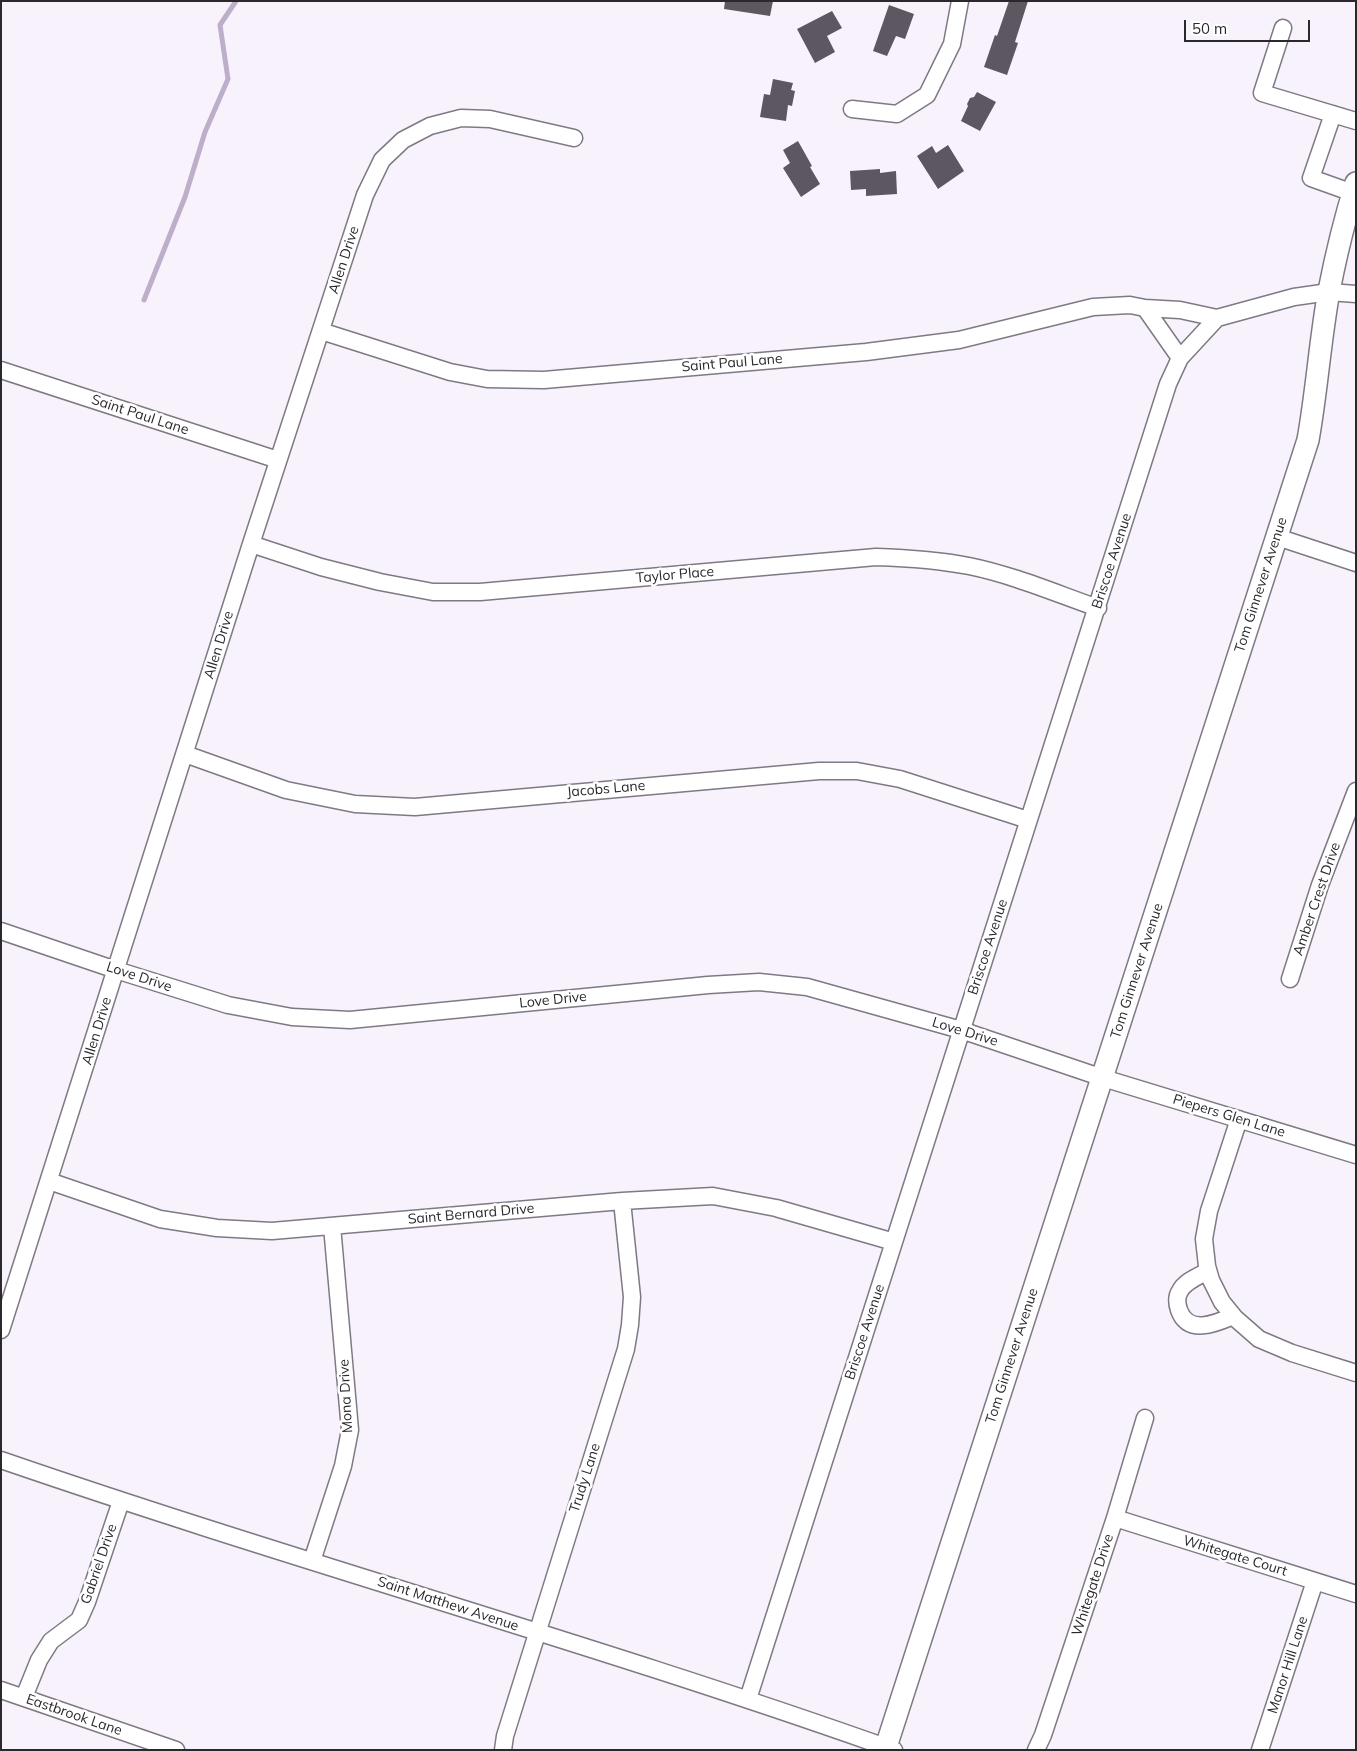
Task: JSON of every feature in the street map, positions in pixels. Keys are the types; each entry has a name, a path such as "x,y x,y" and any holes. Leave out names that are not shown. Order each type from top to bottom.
{"main road":[{"name":"Tom Ginnever Avenue","path":"888,1749 1308,440 1316,398 1329,292 1354,188"}],"street":[{"path":"852,109 897,114 926,94 952,44 960,1"},
{"path":"1283,28 1262,93 1356,120"},
{"path":"1333,114 1311,178 1354,188"},
{"name":"Allen Drive","path":"1,1330 50,1181 251,544 365,195 382,160 403,140 430,126 461,118 490,119 574,138"},
{"path":"1217,318 1294,297 1329,292 1356,294"},
{"name":"Saint Paul Lane","path":"321,331 450,372 488,380 544,380 866,352 922,345 959,340 1093,306 1130,305 1180,310 1217,318"},
{"path":"1145,308 1180,358"},
{"name":"Briscoe Avenue","path":"748,1699 1168,384 1180,358 1217,318"},
{"name":"Saint Paul Lane","path":"1,370 278,460"},
{"path":"1277,537 1356,563"},
{"name":"Taylor Place","path":"251,544 321,567 380,582 433,592 480,592 876,557 928,560 970,566 1007,576 1098,608"},
{"name":"Jacobs Lane","path":"185,754 286,790 355,804 415,807 819,771 857,771 900,779 1028,820"},
{"name":"Amber Crest Drive","path":"1290,979 1320,885 1356,791"},
{"name":"Love Drive","path":"1,931 116,970 228,1004 292,1017 350,1020 698,986 758,982 807,987 961,1030 1102,1078"},
{"name":"Piepers Glen Lane","path":"1102,1078 1356,1155"},
{"path":"1239,1120 1209,1211 1204,1239 1208,1270 1222,1302 1233,1316 1260,1339 1292,1353 1356,1373"},
{"name":"Saint Bernard Drive","path":"50,1181 160,1219 217,1228 272,1231 622,1201 713,1196 776,1208 894,1242"},
{"name":"Trudy Lane","path":"503,1750 505,1736 536,1632 626,1349 632,1297 622,1201"},
{"name":"Mona Drive","path":"312,1561 344,1466 350,1430 332,1226"},
{"path":"1208,1270 1192,1279 1179,1291 1177,1303 1182,1316 1191,1325 1203,1326 1218,1323 1233,1316"},
{"name":"Whitegate Drive","path":"1036,1750 1043,1735 1115,1518 1146,1418"},
{"name":"Saint Matthew Avenue","path":"1,1460 121,1501 748,1699 888,1749"},
{"name":"Gabriel Drive","path":"24,1698 39,1660 50,1641 79,1620 121,1501"},
{"name":"Whitegate Court","path":"1115,1518 1356,1594"},
{"name":"Manor Hill Lane","path":"1260,1750 1315,1581"},
{"name":"Eastbrook Lane","path":"1,1690 176,1750"}],"building":[{"path":"725,1 773,1 770,16 724,9"},
{"path":"1009,1 1028,1 1015,42 1018,43 1007,75 984,67"},
{"path":"889,5 914,14 905,39 896,36 887,56 873,51"},
{"path":"832,11 842,28 827,36 835,52 815,63 797,29"},
{"path":"773,79 793,83 791,90 795,91 792,106 788,105 786,121 760,117 764,94 770,95"},
{"path":"977,92 996,102 980,131 961,121 970,98 974,97"},
{"path":"798,141 820,184 801,197 783,168 790,163 783,150"},
{"path":"948,145 964,171 938,189 917,156 932,146 936,153"},
{"path":"880,169 880,173 896,171 897,194 866,196 866,189 851,190 850,171"}],"waterway":[{"path":"144,300 185,197 205,132 228,79 220,25 236,1"}]}
